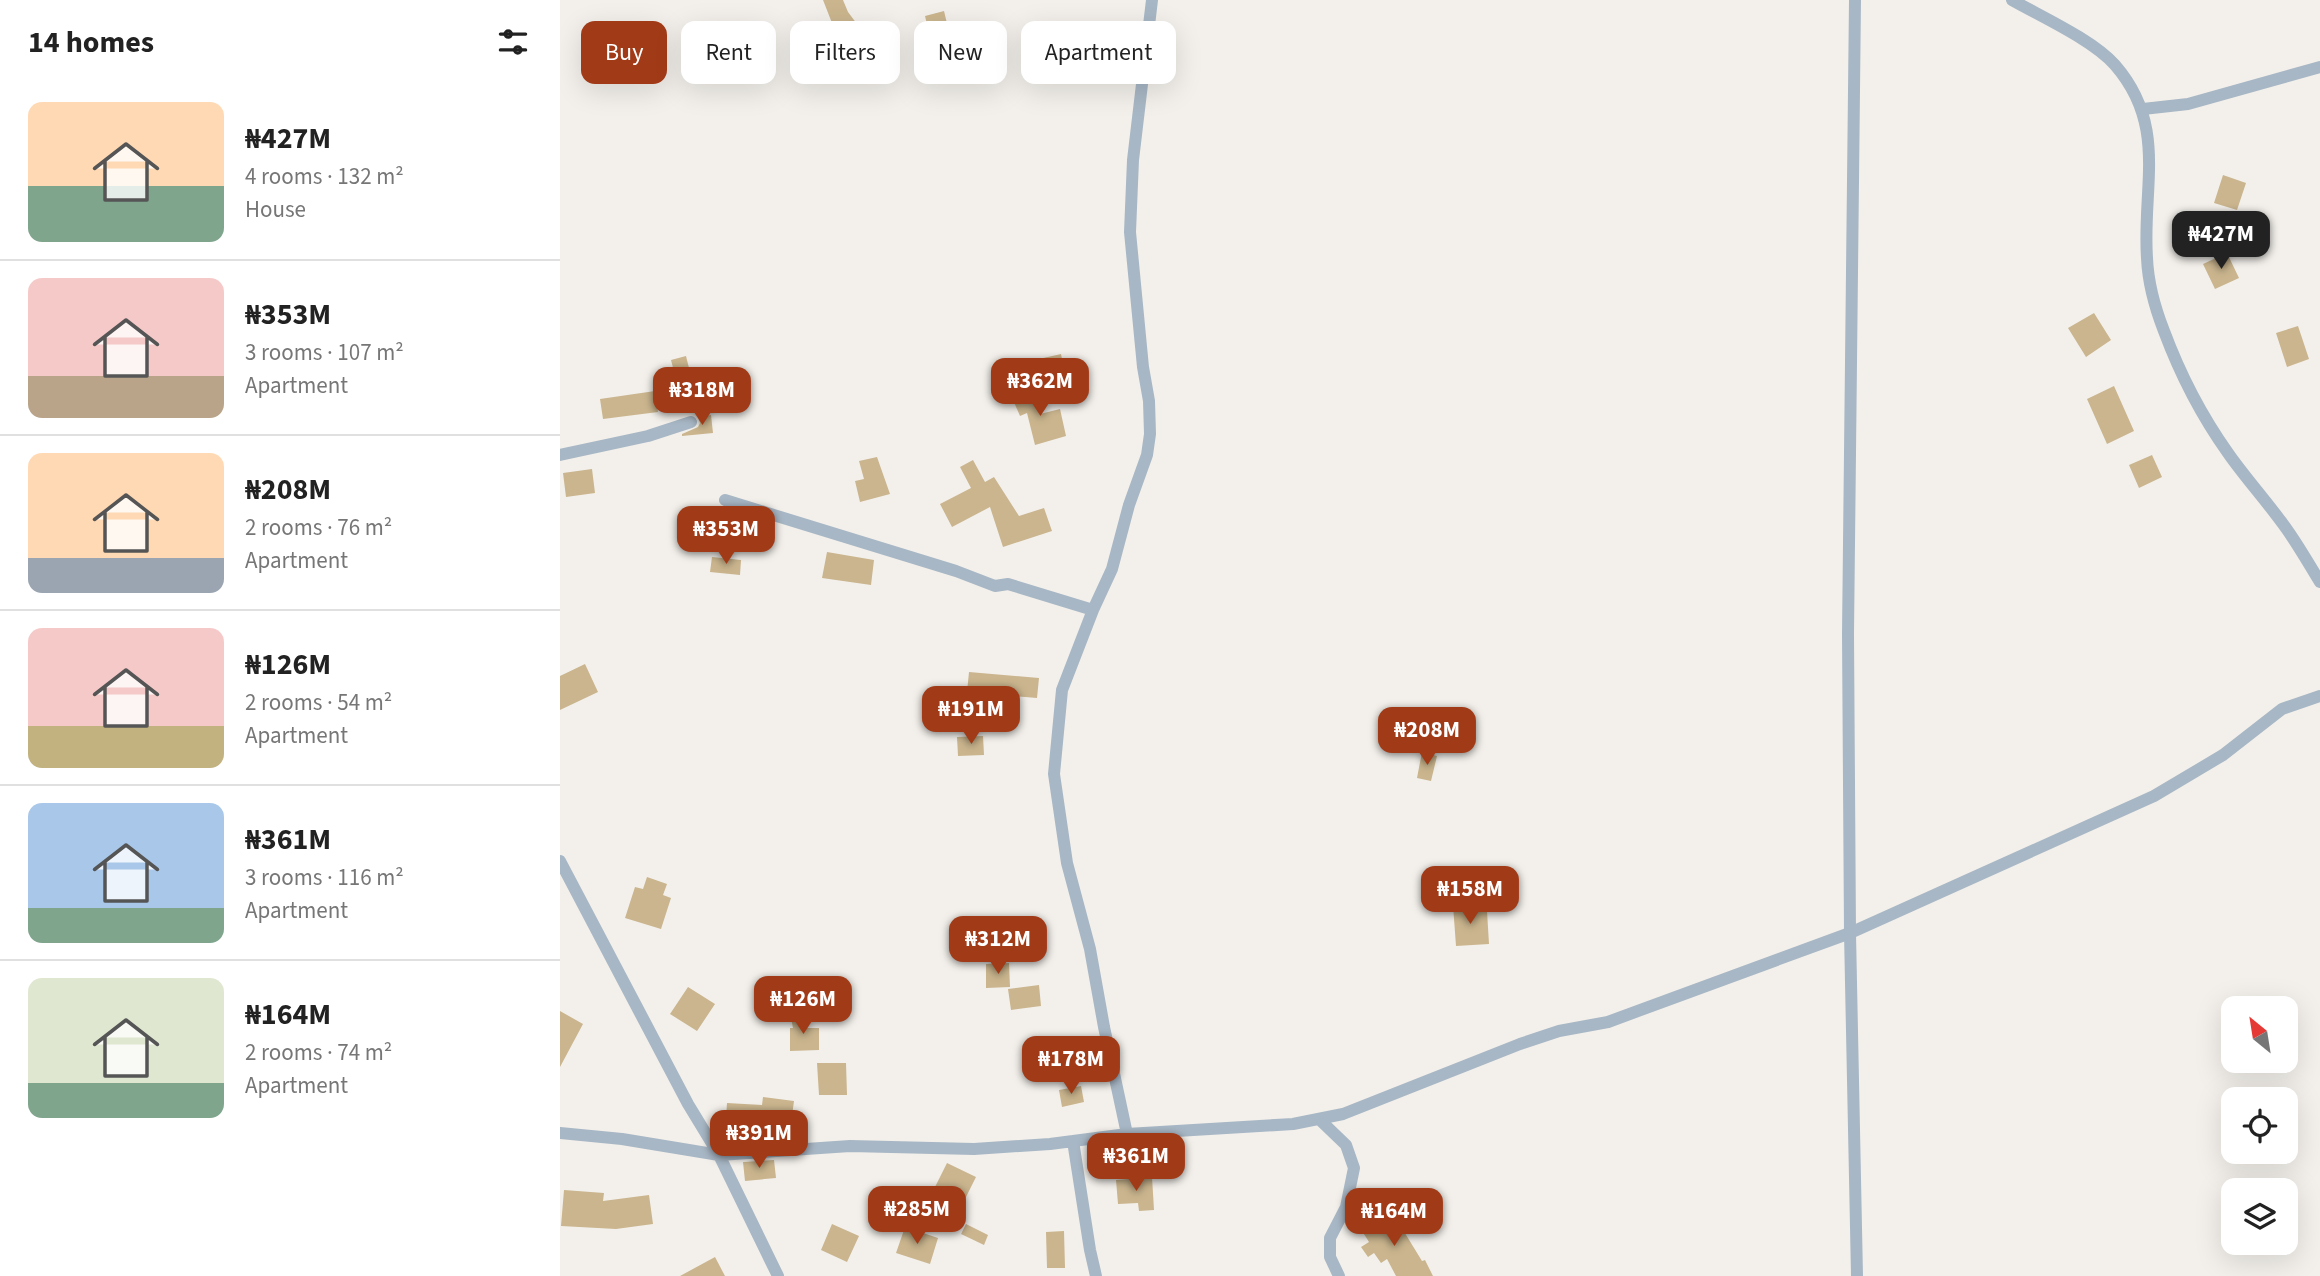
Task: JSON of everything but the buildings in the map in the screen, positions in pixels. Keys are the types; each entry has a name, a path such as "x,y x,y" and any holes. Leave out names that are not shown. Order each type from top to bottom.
{"street":[{"path":"1127,1134 1090,948 1067,863 1054,775 1062,690 1112,569 1132,493 1147,455 1150,434 1149,401 1143,367 1130,232 1133,160 1152,0"},
{"path":"1855,0 1847,634 1857,1276"},
{"path":"2012,0 2095,48 2114,64 2143,110 2148,134 2147,258 2152,291 2163,330 2194,400 2228,454 2283,523 2320,582"},
{"path":"2143,110 2188,104 2320,68"},
{"path":"560,455 648,436 691,422"},
{"path":"725,500 956,571 995,586 1007,584 1093,610"},
{"path":"560,1133 622,1139 719,1155 850,1146 974,1149 1127,1134 1320,1120 1343,1114 1520,1044 1559,1031 1608,1022 1850,933 2154,796 2223,755 2282,709 2320,696"},
{"path":"560,861 688,1104 719,1155 778,1276"},
{"path":"1320,1120 1346,1145 1354,1168 1346,1207 1330,1238 1330,1256 1339,1276"},
{"path":"1073,1141 1096,1276"}]}
